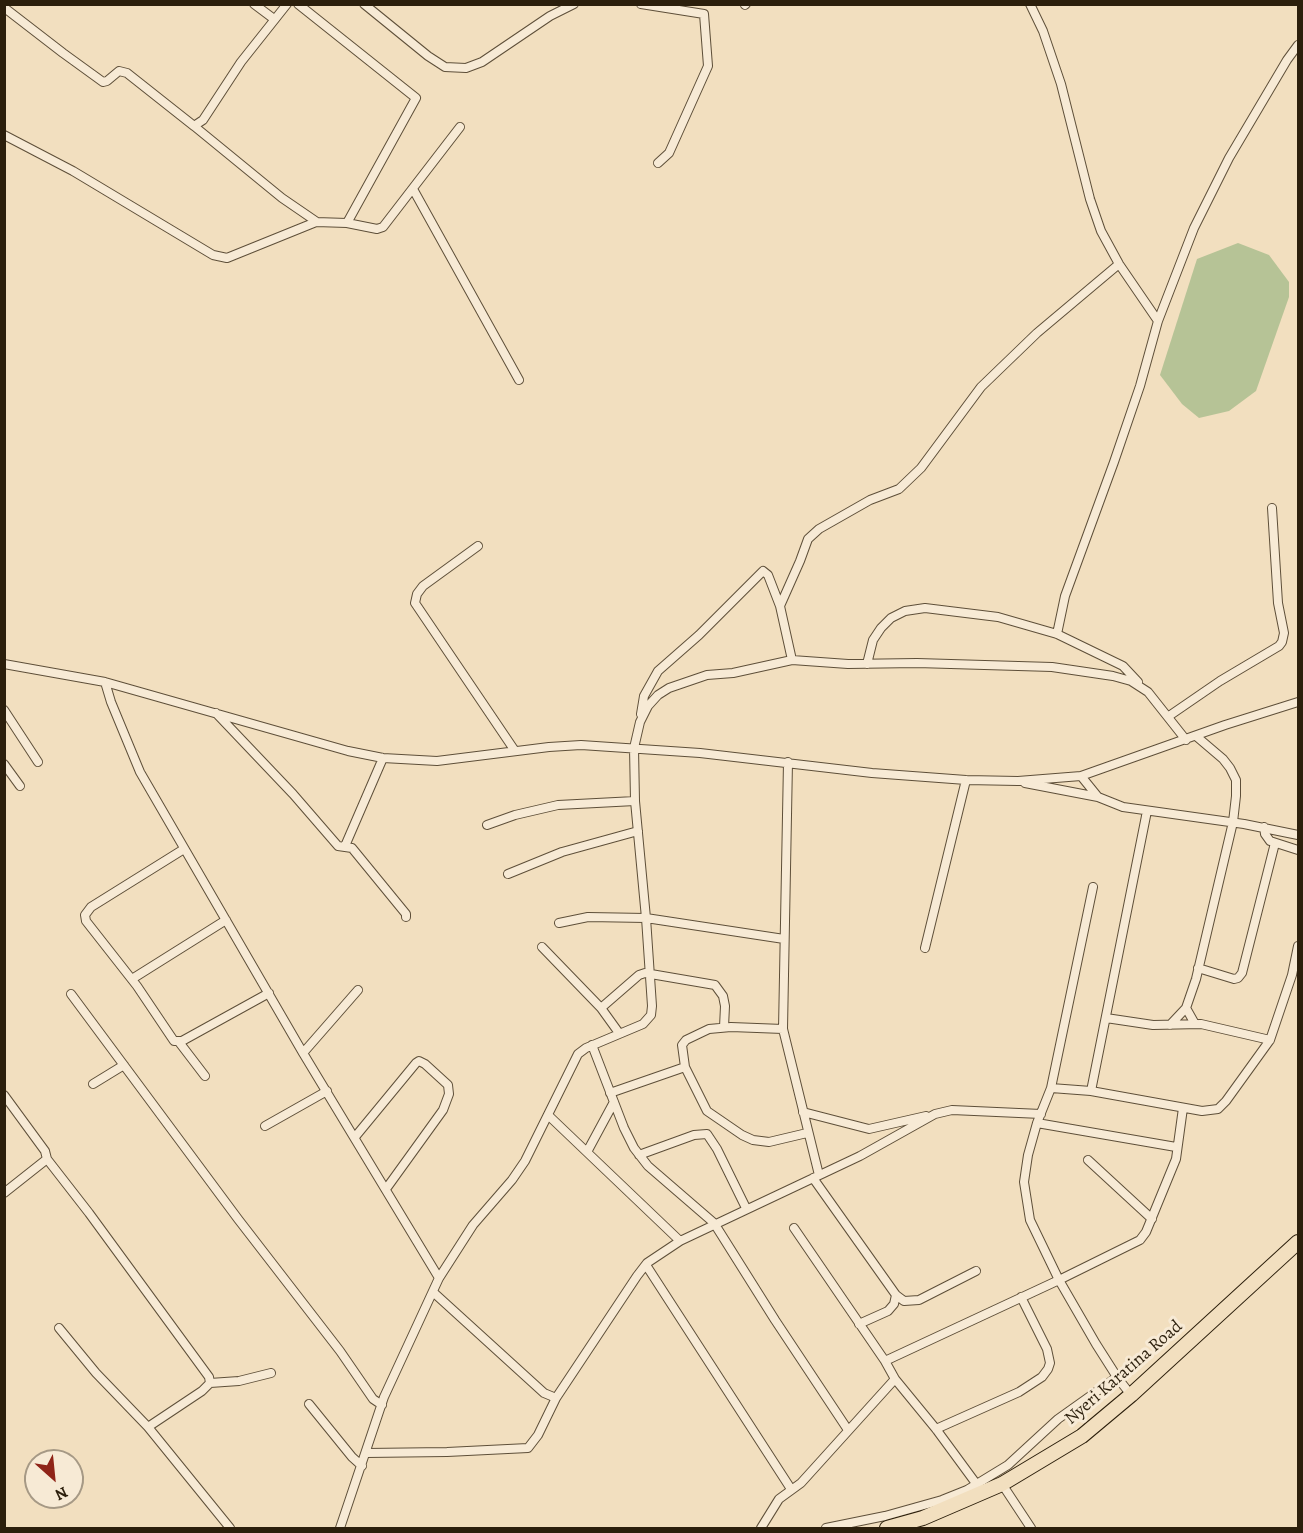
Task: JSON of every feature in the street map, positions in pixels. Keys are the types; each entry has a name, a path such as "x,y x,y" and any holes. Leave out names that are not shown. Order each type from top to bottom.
{"highway":[{"name":"Nyeri Karatina Road","path":"887,1528 980,1488 1002,1484 1082,1436 1131,1395 1299,1242"}],"street":[{"path":"254,4 274,19"},
{"path":"194,126 203,120 241,62 287,4"},
{"path":"298,4 416,99 347,223"},
{"path":"364,4 437,61 450,68 466,69 482,63 550,16 574,4"},
{"path":"641,4 704,14 708,66 669,153 658,163"},
{"path":"1030,4 1043,31 1061,84 1103,238 1158,321"},
{"path":"4,19 6,7 103,82 108,81 117,72 127,73 282,198 317,222"},
{"path":"1057,634 1065,596 1140,386 1158,321 1194,228 1229,158 1287,60 1299,45"},
{"path":"4,135 73,171 219,257 230,257 317,222 347,223 377,229 383,227 460,127"},
{"path":"413,189 519,380"},
{"path":"780,606 808,539 819,529 870,500 899,489 921,468 981,387 1037,333 1119,264"},
{"path":"1169,716 1282,642 1284,633 1278,603 1272,508"},
{"path":"478,546 423,586 417,594 415,603 515,751"},
{"path":"340,1528 382,1405 408,1342 439,1278 473,1225 512,1180 525,1161 578,1054 619,1033 643,1024 651,1015 646,918 635,801 634,748 644,696 658,671 699,635 763,571 768,575 780,606 792,660"},
{"path":"867,664 873,640 881,628 891,618 905,611 925,608 998,617 1057,634 1123,666 1169,716 1186,740"},
{"path":"640,722 653,701 669,688 707,675 733,673 792,660 867,664 1052,667 1113,676 1131,681 1148,692"},
{"path":"4,664 105,682 348,751 383,758 437,761 515,751 581,746 634,748 788,762 872,773 966,780 1018,781 1081,776 1259,713 1299,702"},
{"path":"105,682 140,772 303,1053 439,1278"},
{"path":"4,710 38,762"},
{"path":"216,713 293,794 338,846 352,848 406,914 406,917"},
{"path":"1170,1025 1186,1008 1198,968 1233,822 1236,796 1234,774 1223,759 1196,736"},
{"path":"345,846 383,758"},
{"path":"788,762 789,920"},
{"path":"788,762 783,1029 816,1177 896,1295 907,1302 920,1300 976,1271"},
{"path":"4,764 20,786"},
{"path":"1081,776 1098,798"},
{"path":"925,948 966,780"},
{"path":"1018,781 1147,811 1296,833"},
{"path":"487,825 515,815 558,805 635,801"},
{"path":"1091,1091 1147,811"},
{"path":"1264,827 1267,838 1275,843 1299,850"},
{"path":"508,874 562,852 638,831"},
{"path":"1198,968 1234,979 1242,973 1275,843"},
{"path":"184,849 91,907 85,915 88,923 132,979 171,1037 179,1042 205,1076"},
{"path":"1093,887 1051,1088 1036,1123 1024,1182 1030,1220 1059,1280 1117,1377 1131,1395"},
{"path":"559,923 588,917 646,918 784,939"},
{"path":"132,979 225,920"},
{"path":"1051,1088 1091,1091 1207,1112 1222,1107 1270,1040 1292,975 1299,946"},
{"path":"542,947 601,1008 619,1033"},
{"path":"601,1008 639,975 650,974 715,986 723,996 724,1027"},
{"path":"303,1053 358,990"},
{"path":"179,1042 269,993"},
{"path":"72,994 238,1219 340,1351 373,1399 382,1405"},
{"path":"1186,1008 1195,1024"},
{"path":"1106,1018 1153,1025 1195,1024 1270,1040"},
{"path":"783,1029 724,1027 709,1029 686,1040 681,1050 685,1067 707,1111 742,1135 753,1140 769,1142 807,1133"},
{"path":"592,1046 624,1128 639,1155 648,1166 714,1223 774,1320 848,1430"},
{"path":"355,1137 419,1061 448,1085 449,1094 442,1110 386,1189"},
{"path":"93,1084 124,1065"},
{"path":"587,1152 612,1097 685,1067"},
{"path":"265,1126 327,1091"},
{"path":"4,1095 45,1151 47,1159 199,1361 210,1383"},
{"path":"885,1360 1140,1240 1152,1219 1176,1159 1183,1108"},
{"path":"802,1112 869,1129 952,1110 1041,1114"},
{"path":"366,1453 528,1448 538,1435 556,1398 646,1265 680,1241 714,1223 860,1156 937,1114"},
{"path":"548,1115 680,1241"},
{"path":"1036,1123 1176,1147"},
{"path":"639,1155 694,1135 708,1134 746,1208"},
{"path":"4,1192 47,1159"},
{"path":"1088,1160 1152,1219"},
{"path":"794,1228 885,1360 895,1379 980,1488 1058,1419 1117,1377"},
{"path":"646,1265 791,1489"},
{"path":"433,1292 544,1393 556,1398"},
{"path":"859,1324 888,1311 894,1304 896,1295"},
{"path":"936,1429 1019,1392 1037,1381 1048,1369 1050,1357 1022,1297"},
{"path":"59,1328 96,1373 148,1427 230,1528"},
{"path":"148,1427 202,1391 210,1383 240,1381 271,1373"},
{"path":"761,1528 779,1499 801,1483 895,1379"},
{"path":"309,1404 362,1466"},
{"path":"1002,1484 1031,1528"},
{"path":"826,1528 921,1512"}],"green space":[{"path":"1238,243 1269,255 1289,282 1289,297 1256,391 1229,411 1199,418 1182,404 1160,375 1197,259"}]}
